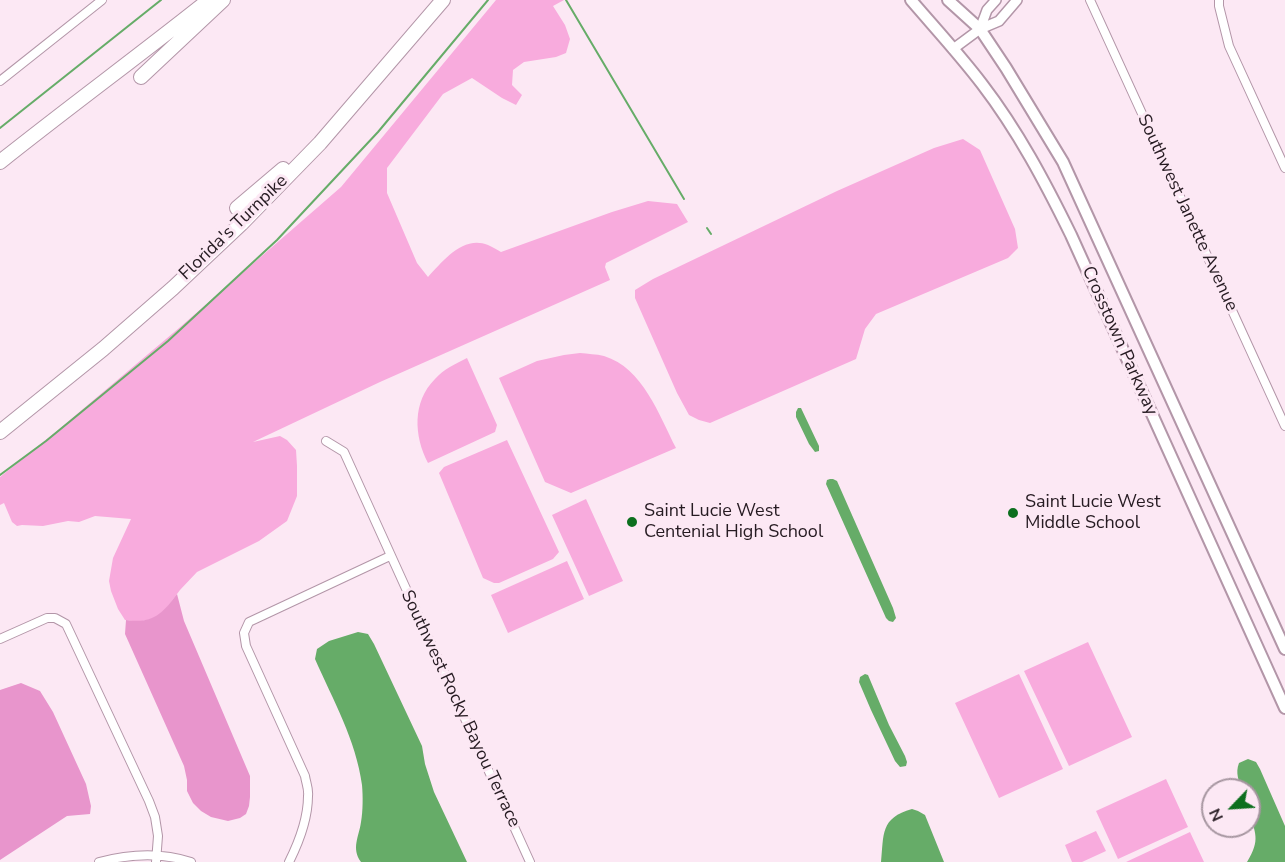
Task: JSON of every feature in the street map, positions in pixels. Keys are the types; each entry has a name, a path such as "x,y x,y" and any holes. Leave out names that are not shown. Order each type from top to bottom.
{"highway":[{"path":"0,162 209,0"},
{"path":"141,77 223,0"},
{"name":"Florida's Turnpike","path":"0,432 103,349 241,224 320,143 443,0"},
{"path":"237,208 344,115"}],"main road":[{"name":"Crosstown Parkway","path":"911,0 982,84 1021,141 1048,189 1076,245 1285,708"},
{"name":"Crosstown Parkway","path":"948,0 980,29 1023,95 1062,162 1285,649"}],"street":[{"path":"0,68 3,79 102,0"},
{"path":"980,29 987,10 996,0"},
{"path":"953,49 980,29 999,21 1017,0"},
{"name":"Southwest Janette Avenue","path":"1090,0 1285,426"},
{"path":"1219,0 1229,46 1285,168"},
{"name":"Southwest Rocky Bayou Terrace","path":"326,441 344,452 530,862"},
{"path":"289,862 296,847 309,793 305,776 246,646 244,633 249,622 390,556"},
{"path":"0,639 47,618 55,618 66,624 148,801 158,836 156,858"},
{"path":"99,862 116,858 179,858 191,862"}],"shaded area":[{"path":"496,0 564,0 553,6 565,25 570,39 566,53 556,57 524,62 513,70 512,85 522,95 516,105 472,78 443,94 387,168 387,193 417,263 428,277 454,251 470,244 488,245 501,252 648,201 677,204 688,222 606,263 605,267 610,280 380,382 253,442 280,436 296,450 297,496 287,521 259,541 197,572 165,610 155,618 139,622 125,620 118,609 109,581 113,558 131,519 95,516 79,522 17,526 12,522 4,503 0,505 0,477 179,328 341,187"},
{"path":"963,139 980,150 1015,229 1018,248 1008,258 876,314 865,329 856,359 710,423 689,415 635,298 635,290 653,279 837,191 934,148"},
{"path":"580,353 604,356 618,362 629,371 648,394 676,448 571,493 545,482 499,378 537,361"},
{"path":"467,358 497,425 495,432 428,463 418,431 422,398 438,375"},
{"path":"798,408 801,408 819,446 819,451 815,452 809,444 796,417"},
{"path":"507,440 559,552 553,559 499,583 494,583 483,578 439,473 444,467"},
{"path":"830,479 837,481 893,608 896,618 893,622 886,618 826,484"},
{"path":"586,499 623,581 589,596 552,515"},
{"path":"567,561 584,599 508,633 491,595"},
{"path":"177,594 184,621 250,776 249,806 246,814 240,818 228,821 211,817 193,803 187,791 184,766 125,634 126,620 143,620 156,616"},
{"path":"358,632 368,634 374,644 422,746 434,792 467,862 361,862 358,857 356,842 363,804 359,768 343,720 315,659 317,649 329,641"},
{"path":"1088,642 1132,737 1069,766 1024,671"},
{"path":"1019,674 1063,769 999,798 955,703"},
{"path":"868,675 905,756 906,766 900,767 895,761 871,710 859,682 860,677"},
{"path":"21,683 40,691 53,712 86,784 91,806 90,814 67,816 0,860 0,690"},
{"path":"1248,759 1256,762 1260,769 1285,826 1285,862 1247,862 1254,848 1256,838 1261,838 1261,778 1238,778 1239,763"},
{"path":"1166,779 1188,827 1118,859 1096,811"},
{"path":"912,809 925,815 944,862 881,862 884,835 889,822 894,817"},
{"path":"1096,831 1106,851 1082,862 1072,862 1065,845"},
{"path":"1190,832 1204,862 1126,862"}],"waterway":[{"path":"0,128 161,0"},
{"path":"0,475 46,441 168,341 277,240 378,132 488,0"},
{"path":"566,0 684,199"},
{"path":"707,228 711,234"}],"place":[{"name":"Saint Lucie West Middle School","path":"1013,513"},
{"name":"Saint Lucie West Centenial High School","path":"632,522"}]}
